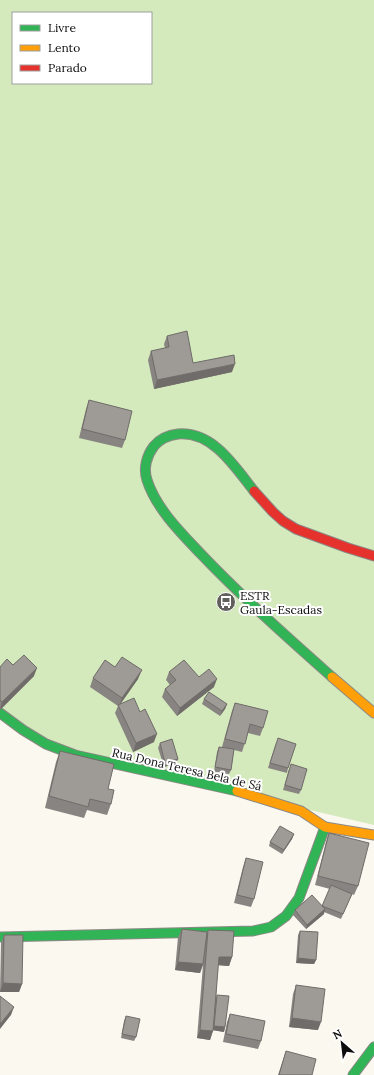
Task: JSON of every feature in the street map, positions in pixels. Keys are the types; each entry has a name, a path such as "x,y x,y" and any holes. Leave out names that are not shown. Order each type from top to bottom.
{"street":[{"path":"374,556 288,525 268,508 217,446 201,437 186,433 172,434 159,441 152,449 145,464 147,479 155,496 167,515 217,571 264,616 374,713"},
{"name":"Rua Dona Teresa Bela de Sá","path":"0,713 23,730 46,744 75,755 239,791 301,811 325,827 374,835"},
{"path":"0,937 254,931 270,927 286,916 299,898 325,827"},
{"path":"353,1075 374,1047"}],"green space":[{"path":"0,0 374,0 374,825 75,755 0,714"}],"building":[{"path":"187,331 193,363 234,355 235,364 157,380 151,351 169,347 167,336"},
{"path":"89,400 132,411 125,440 82,429"},
{"path":"24,655 37,668 2,702 0,700 0,667 7,659 13,665"},
{"path":"122,657 142,670 122,698 93,678 105,660 115,667"},
{"path":"184,660 199,677 209,669 217,679 180,708 165,689 176,680 169,672"},
{"path":"209,692 227,704 222,711 204,699"},
{"path":"134,698 140,712 145,709 157,734 136,743 118,705"},
{"path":"235,703 268,711 263,728 250,724 245,744 225,739"},
{"path":"278,738 296,744 288,768 270,763"},
{"path":"172,739 178,759 165,763 160,743"},
{"path":"219,747 234,749 231,770 215,767"},
{"path":"60,751 114,764 108,789 114,790 111,804 90,799 88,807 49,796"},
{"path":"291,764 307,769 301,790 285,785"},
{"path":"280,826 294,834 284,850 270,842"},
{"path":"329,833 369,843 358,886 318,876"},
{"path":"246,858 263,862 254,899 237,895"},
{"path":"331,885 352,894 343,914 322,906"},
{"path":"312,895 325,909 307,925 295,910"},
{"path":"182,929 207,932 203,964 178,962"},
{"path":"208,930 234,931 232,957 219,957 213,1031 200,1030"},
{"path":"300,931 318,932 316,960 298,958"},
{"path":"4,935 23,935 22,984 3,983"},
{"path":"296,985 325,989 321,1022 292,1018"},
{"path":"217,995 229,996 225,1027 214,1026"},
{"path":"0,996 14,1007 0,1024"},
{"path":"230,1014 265,1021 261,1041 226,1034"},
{"path":"126,1016 140,1019 136,1037 122,1034"},
{"path":"286,1051 316,1059 312,1075 279,1075"}],"traffic: fast":[{"path":"254,491 222,452 202,438 191,435 178,434 162,439 156,444 146,462 145,471 151,490 162,510 169,519 192,545 248,601 332,677"},
{"path":"0,713 23,730 46,744 75,755 237,791"},
{"path":"0,937 253,931 271,927 286,916 299,898 325,827"},
{"path":"353,1075 374,1047"}],"traffic: slow":[{"path":"332,677 374,713"},
{"path":"237,791 301,811 325,827 374,835"}],"traffic: jam":[{"path":"254,491 273,512 283,521 296,529 374,556"}],"place":[{"name":"ESTR Gaula-Escadas","path":"226,602"}]}
